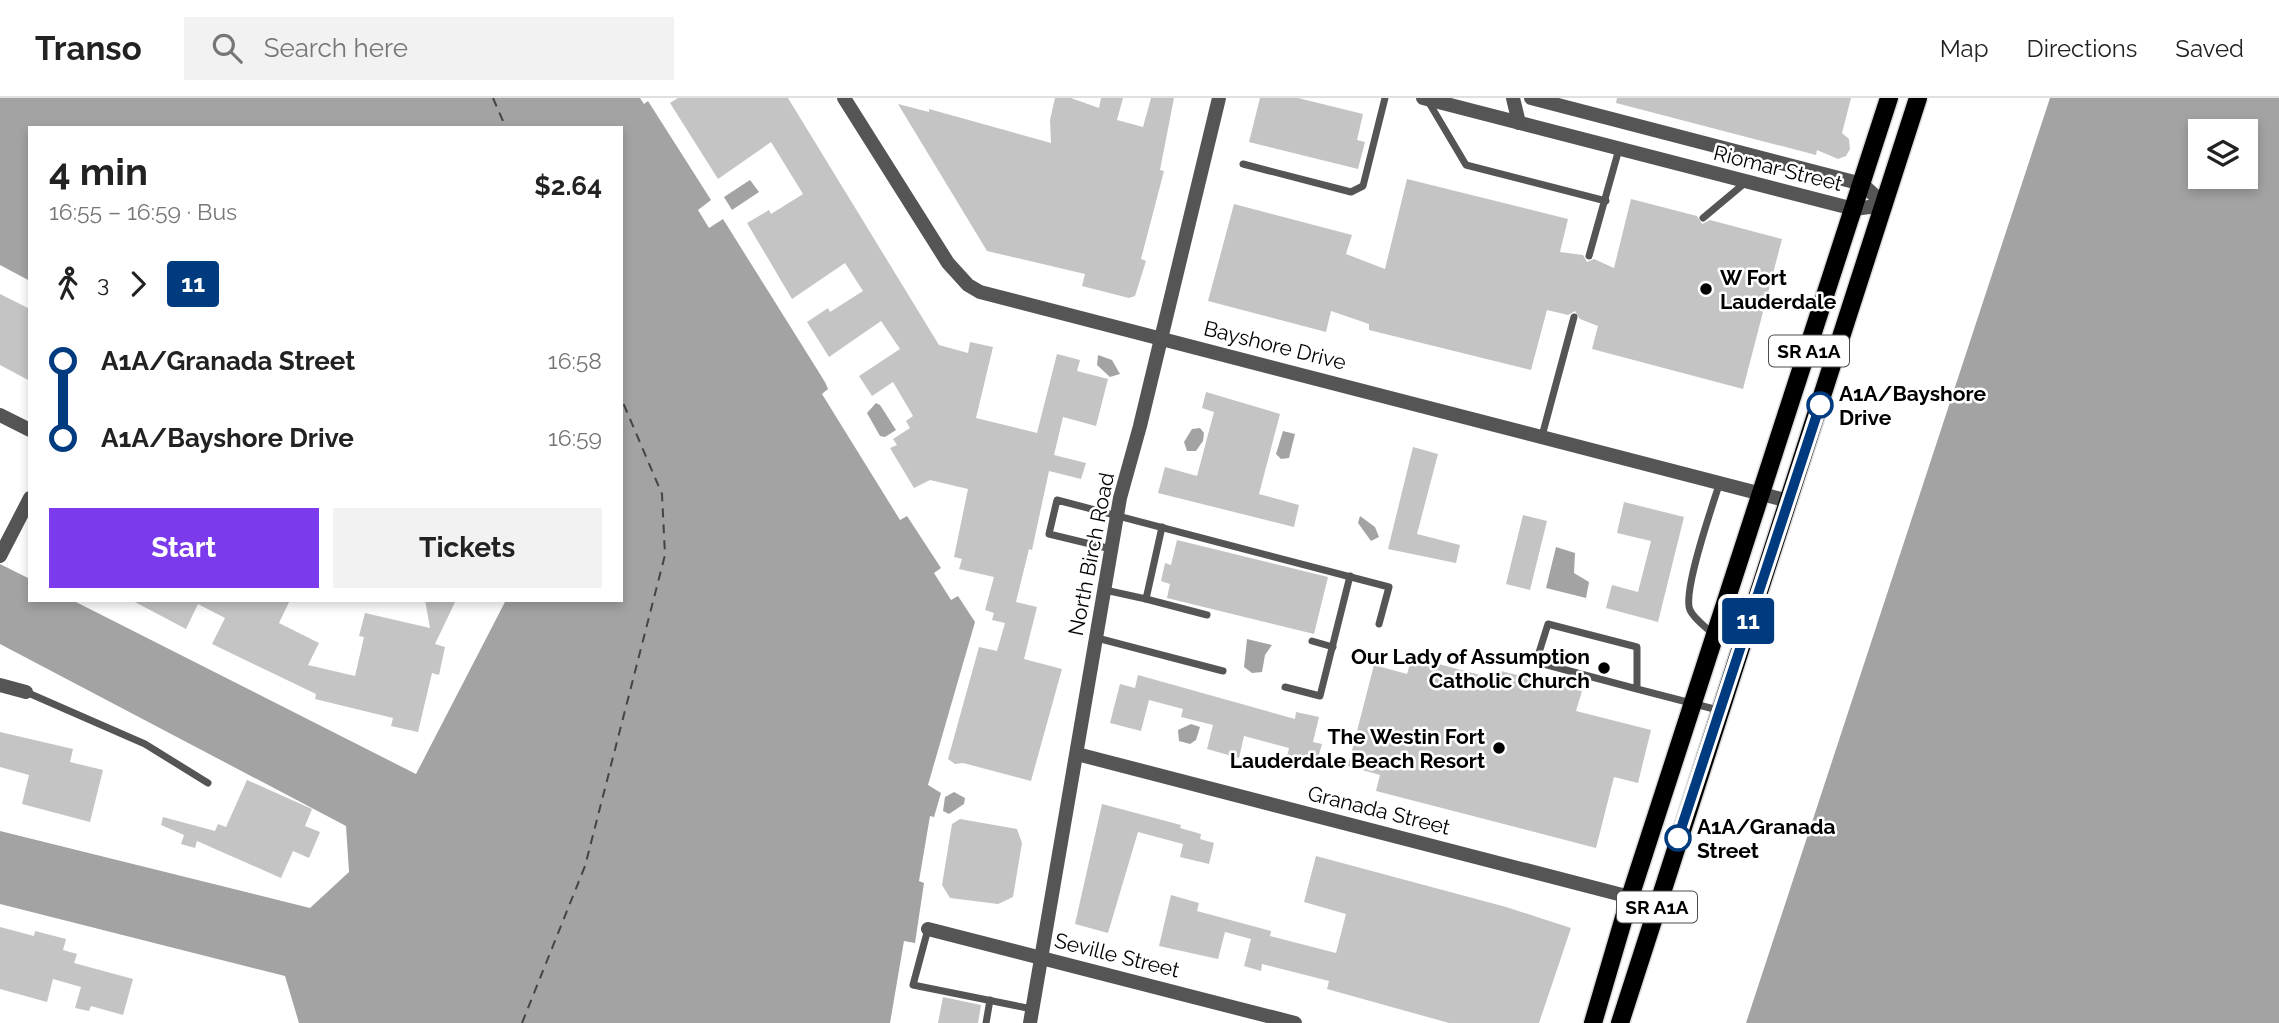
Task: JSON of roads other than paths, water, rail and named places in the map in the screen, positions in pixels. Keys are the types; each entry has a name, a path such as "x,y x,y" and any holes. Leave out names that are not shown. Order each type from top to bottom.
{"main road":[{"name":"SR A1A","path":"1593,1023 1630,897 1889,98"},
{"name":"SR A1A","path":"1620,1023 1718,710 1789,501 1918,98"}],"street":[{"name":"Bayshore Drive","path":"844,98 937,248 968,285 995,297 1162,337 1721,481 1789,501"},
{"name":"North Birch Road","path":"1031,1016 1117,515 1219,98"},
{"path":"1513,98 1519,123"},
{"name":"Riomar Street","path":"1425,99 1854,209 1885,205"},
{"path":"1519,123 1535,99"},
{"name":"Riomar Street","path":"1535,99 1862,184 1885,205"},
{"path":"0,415 28,429"},
{"path":"0,555 28,502"},
{"path":"0,685 26,692"},
{"name":"Granada Street","path":"1077,754 1630,897"},
{"name":"Seville Street","path":"929,929 1295,1023"}],"lane":[{"path":"1243,164 1351,192 1357,190 1363,186 1385,98"},
{"path":"1425,99 1466,165 1606,201"},
{"path":"1589,256 1619,149"},
{"path":"1703,218 1746,182"},
{"path":"1542,436 1574,317"},
{"path":"1716,636 1690,612 1688,602 1697,558 1721,481"},
{"path":"1111,549 1049,534 1057,500 1389,587 1379,624"},
{"path":"1146,599 1162,527"},
{"path":"1285,687 1321,696 1350,576"},
{"path":"1104,590 1207,615"},
{"path":"1637,689 1637,647 1548,624 1536,662 1637,689 1693,703 1718,710"},
{"path":"1097,638 1223,671"},
{"path":"1312,641 1333,647"},
{"path":"26,692 145,744 208,783"},
{"path":"929,929 914,985 990,1000 1031,1016"},
{"path":"986,1023 990,1000"}],"place":[{"name":"W Fort Lauderdale","path":"1706,289"},
{"name":"A1A/Bayshore Drive","path":"1820,405"},
{"name":"Our Lady of Assumption Catholic Church","path":"1604,668"},
{"name":"The Westin Fort Lauderdale Beach Resort","path":"1499,748"},
{"name":"A1A/Granada Street","path":"1678,838"}]}
